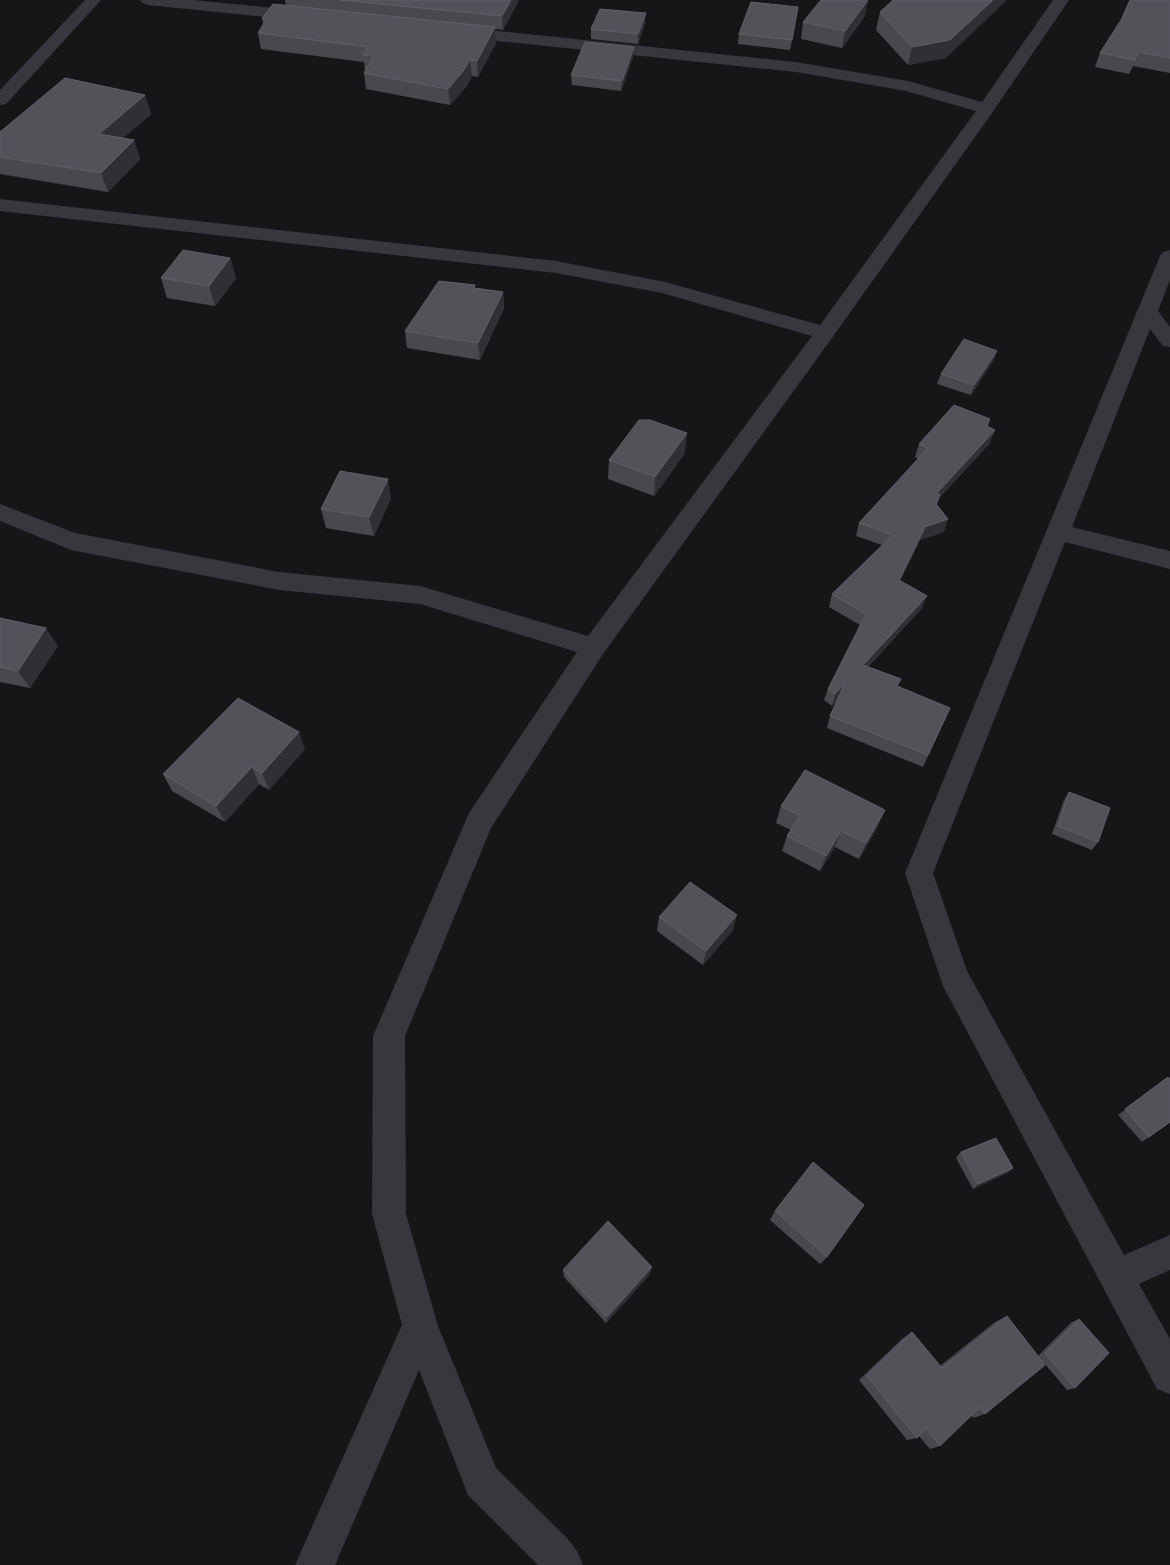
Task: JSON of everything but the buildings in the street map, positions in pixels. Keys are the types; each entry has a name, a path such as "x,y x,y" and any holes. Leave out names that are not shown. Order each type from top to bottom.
{"street":[{"path":"0,100 93,0"},
{"path":"148,0 324,18"},
{"path":"563,1565 554,1553 482,1481 420,1326 389,1214 389,1036 479,822 594,647 825,333 986,109 1061,0"},
{"path":"442,31 796,68 908,86 986,109"},
{"path":"0,205 556,267 665,288 825,333"},
{"path":"1170,256 1161,323 1057,532 919,873 954,976 1170,1376"},
{"path":"0,512 71,541 279,581 420,595 594,647"},
{"path":"1057,532 1155,554 1170,560"},
{"path":"1116,1276 1170,1252"},
{"path":"314,1565 420,1326"}]}
